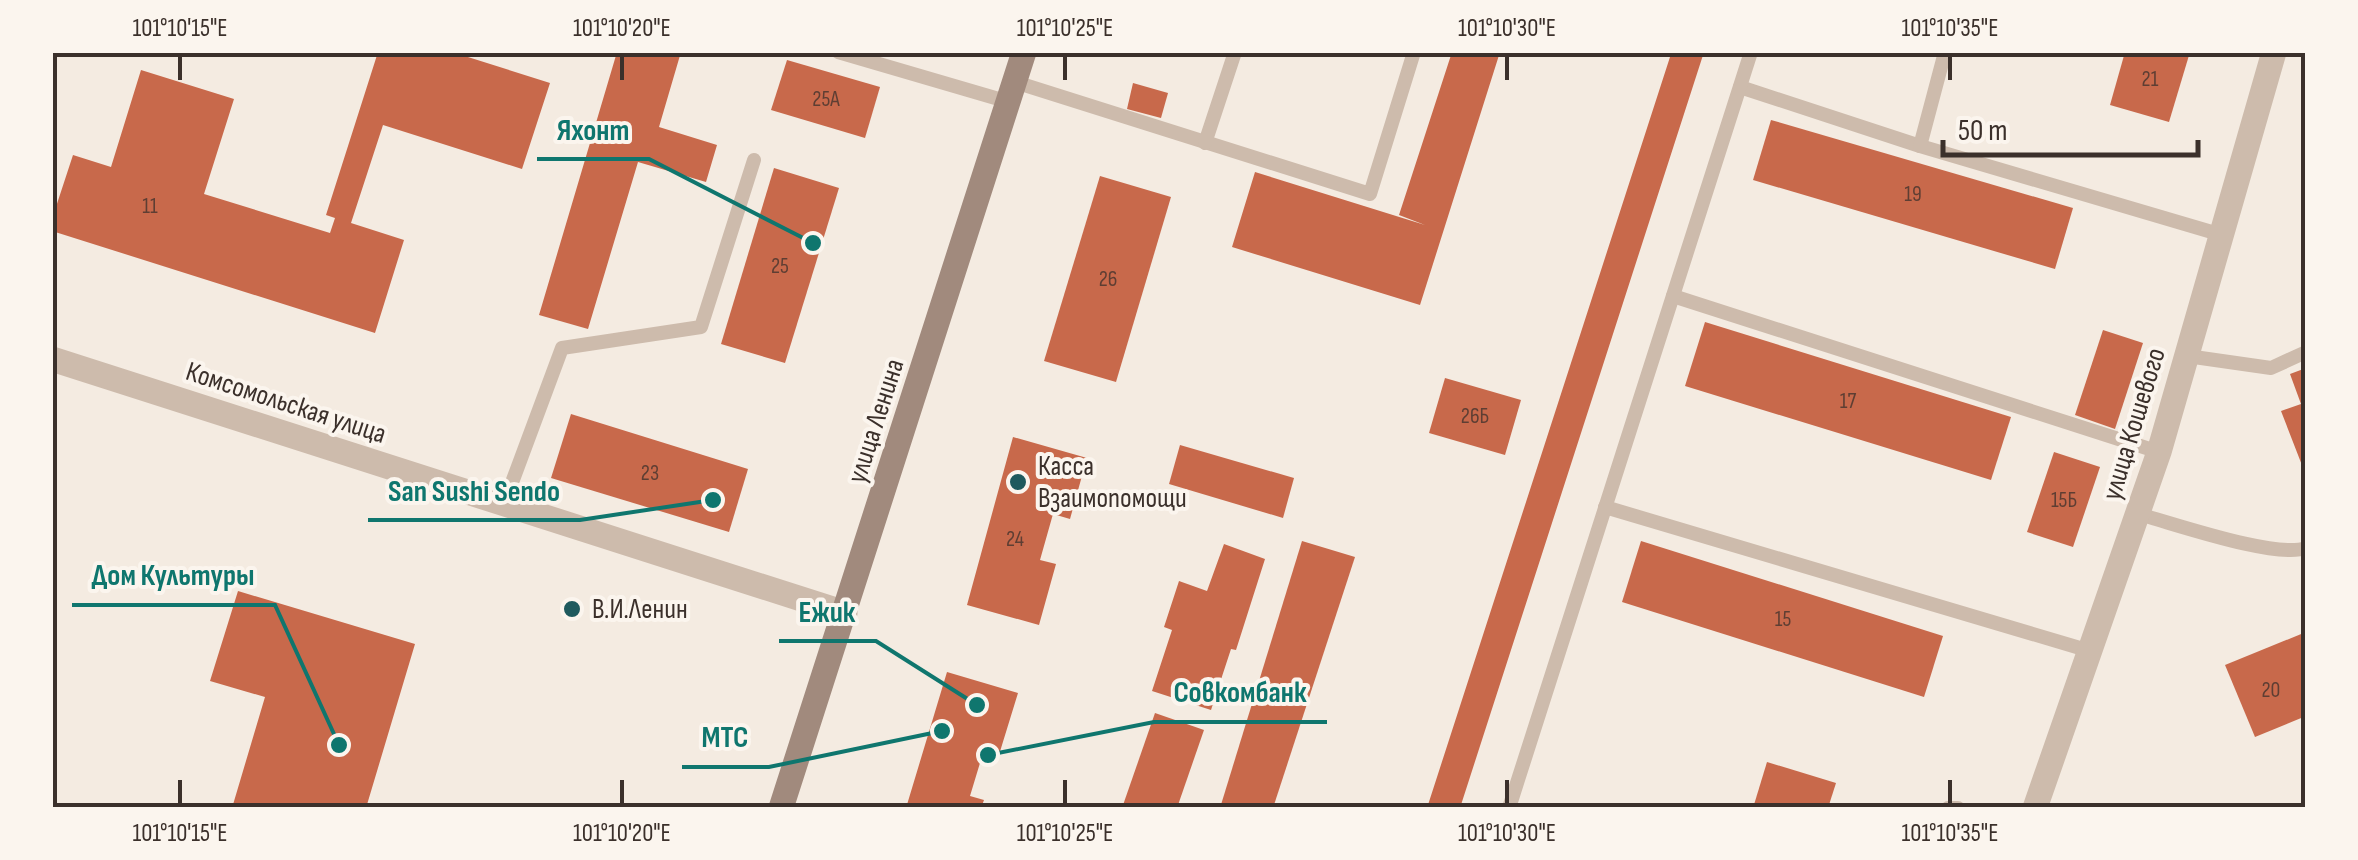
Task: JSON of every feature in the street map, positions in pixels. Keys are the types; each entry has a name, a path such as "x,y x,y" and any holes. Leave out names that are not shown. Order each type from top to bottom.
{"street":[{"name":"улица Ленина","path":"781,808 1024,52"},
{"name":"улица Кошевого","path":"2035,808 2159,452 2274,52"},
{"name":"Комсомольская улица","path":"52,359 844,613"}],"lane":[{"path":"838,52 1206,143 1370,194 1414,52"},
{"path":"1206,143 1235,52"},
{"path":"1508,808 1751,52"},
{"path":"1920,146 1945,52"},
{"path":"1740,87 1920,146 2222,235"},
{"path":"504,504 562,348 701,327 754,160"},
{"path":"1673,296 2159,452"},
{"path":"2187,356 2271,368 2306,352"},
{"path":"1605,507 2090,651"},
{"path":"2138,514 2256,546 2293,552 2306,548"},
{"path":"1948,808 1958,808"}],"building":[{"path":"378,52 452,52 550,83 522,169 383,125 351,223 404,240 375,333 52,231 52,219 73,155 111,167 141,70 234,99 204,194 330,233 335,218 326,215"},
{"path":"617,52 681,52 659,127 717,145 706,182 638,162 588,329 539,315"},
{"path":"1452,52 1500,52 1420,305 1232,247 1255,172 1425,225 1399,215"},
{"path":"1658,52 1704,52 1460,808 1427,808 1670,57"},
{"path":"2125,52 2190,52 2169,122 2110,105"},
{"path":"787,60 880,87 865,138 771,110"},
{"path":"1133,83 1168,93 1161,118 1127,109"},
{"path":"1771,120 2073,208 2055,269 1753,180"},
{"path":"774,168 839,188 785,363 721,344"},
{"path":"1100,176 1171,197 1116,382 1044,361"},
{"path":"1705,322 2011,417 1991,480 1685,386"},
{"path":"2103,330 2143,343 2115,429 2075,415"},
{"path":"2306,368 2305,473 2281,411 2301,404 2290,374"},
{"path":"1445,378 1521,400 1505,455 1429,433"},
{"path":"571,414 748,469 729,532 551,478"},
{"path":"1013,437 1087,458 1070,519 1053,514 1040,560 1056,564 1039,625 967,605"},
{"path":"1180,445 1294,478 1283,518 1169,484"},
{"path":"2054,452 2100,467 2073,547 2027,532"},
{"path":"1302,541 1355,557 1273,808 1220,808"},
{"path":"1641,541 1943,636 1924,697 1622,602"},
{"path":"1224,544 1265,559 1236,650 1231,649 1211,710 1152,691 1172,630 1164,627 1179,581 1207,591"},
{"path":"238,591 415,644 366,808 232,808 265,697 210,681"},
{"path":"2306,632 2306,716 2255,737 2225,665"},
{"path":"947,672 1018,693 998,758 983,753 970,796 984,800 981,808 906,808"},
{"path":"1155,713 1204,730 1177,808 1122,808"},
{"path":"1767,762 1836,783 1828,808 1753,808"}],"place":[{"name":"Яхонт","path":"813,243"},
{"name":"Касса Взаимопомощи","path":"1018,482"},
{"name":"San Sushi Sendo","path":"713,500"},
{"name":"В.И.Ленин","path":"572,609"},
{"name":"Ежик","path":"977,705"},
{"name":"МТС","path":"942,731"},
{"name":"Дом Культуры","path":"339,745"},
{"name":"Совкомбанк","path":"988,755"}]}
